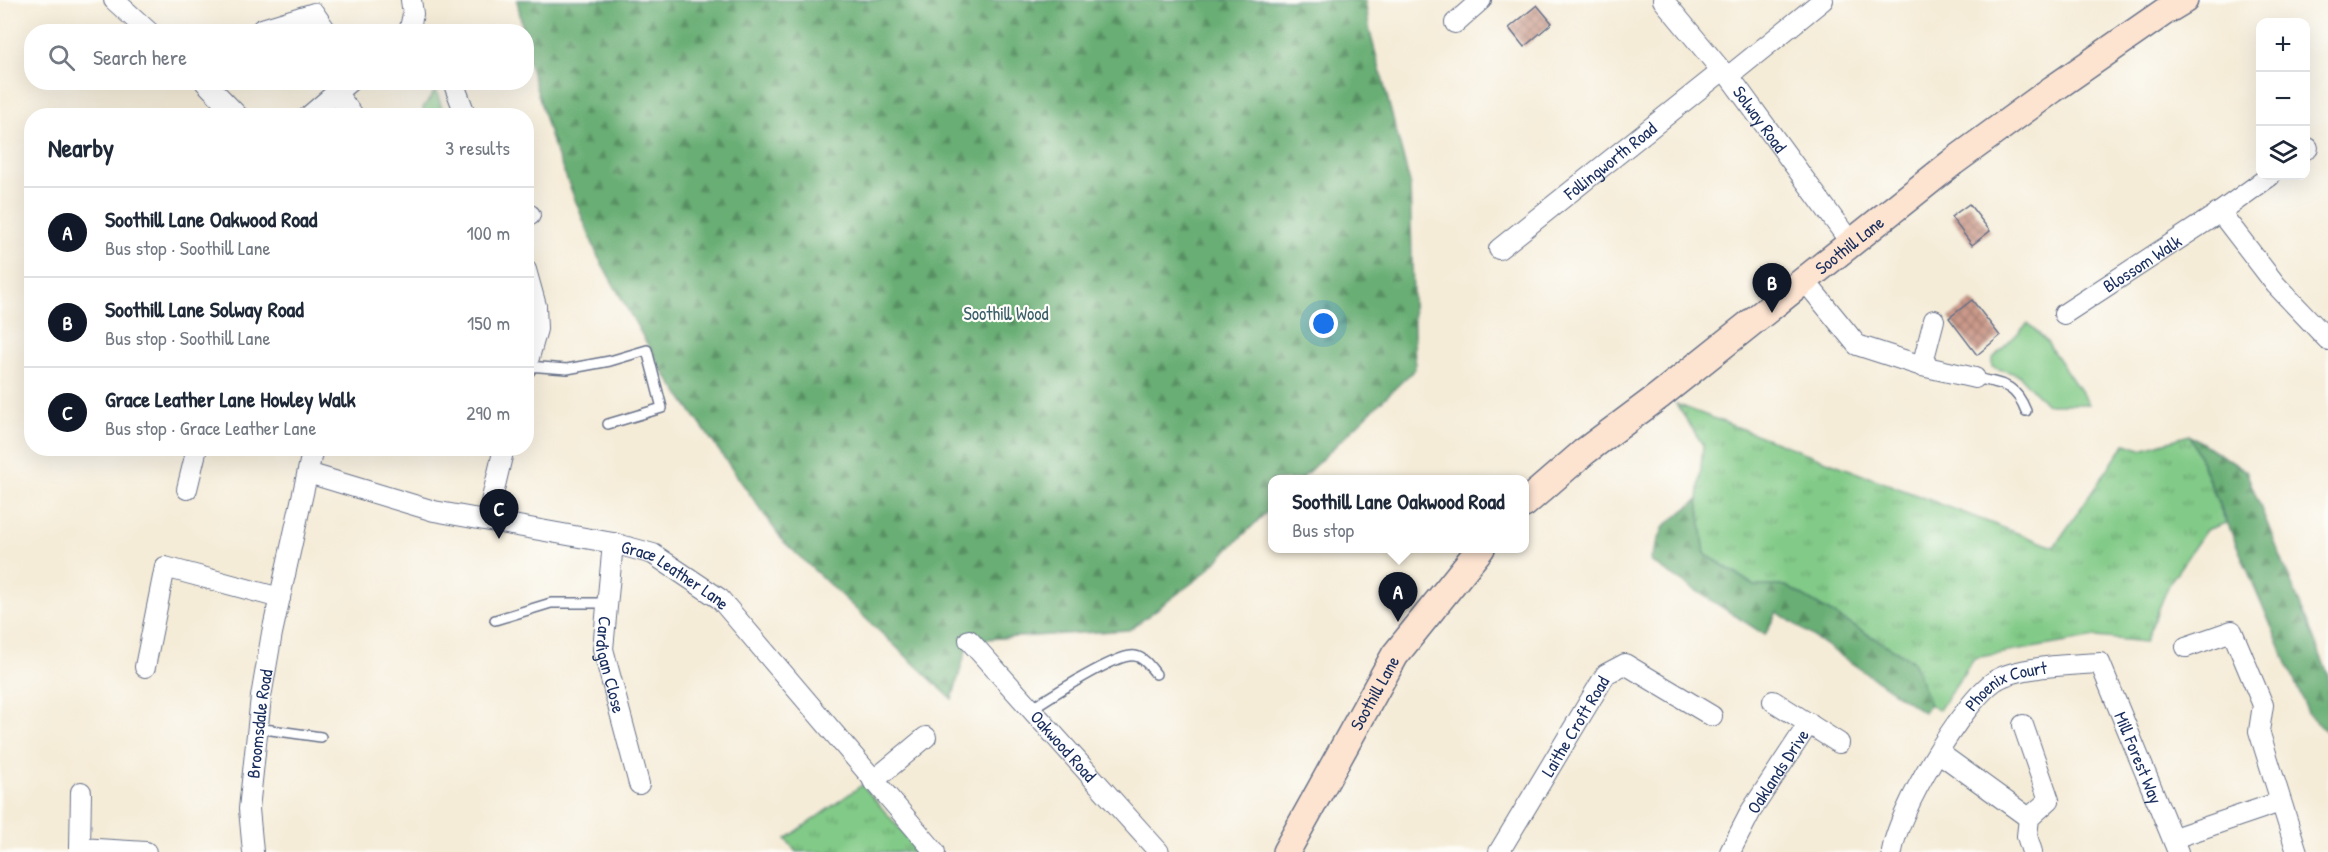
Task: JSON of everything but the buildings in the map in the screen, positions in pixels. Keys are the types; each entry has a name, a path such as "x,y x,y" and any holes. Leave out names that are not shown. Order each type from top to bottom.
{"main road":[{"name":"Soothill Lane","path":"1529,500 1584,452 1659,396 1953,162 2053,89 2184,0"},
{"name":"Soothill Lane","path":"1288,851 1395,655 1478,553"}],"street":[{"path":"114,0 140,24"},
{"path":"411,0 413,14 411,24"},
{"path":"1455,23 1481,0"},
{"name":"Solway Road","path":"1663,0 1725,73 1851,243"},
{"name":"Follingworth Road","path":"1499,249 1725,73 1823,0"},
{"path":"273,24 312,7 322,24"},
{"path":"212,90 230,108"},
{"path":"319,108 341,90"},
{"path":"344,90 351,108"},
{"path":"456,90 463,108"},
{"name":"Blossom Walk","path":"2064,314 2220,212 2264,180"},
{"path":"2220,212 2276,285 2328,340"},
{"path":"1804,281 1857,345 1922,366 1975,378"},
{"path":"534,299 537,329 534,340"},
{"path":"1922,366 1934,320"},
{"path":"187,489 195,456"},
{"name":"Broomsdale Road","path":"253,852 249,809 257,728 268,654 311,456"},
{"path":"487,519 502,456"},
{"name":"Grace Leather Lane","path":"308,473 434,511 613,543 653,554 720,599 935,852"},
{"name":"Cardigan Close","path":"613,543 603,649 639,784"},
{"path":"145,667 165,567 280,598"},
{"path":"2186,647 2232,631 2263,705 2259,731 2297,852"},
{"name":"Oakwood Road","path":"969,639 1159,852"},
{"name":"Phoenix Court","path":"1892,852 1917,786 1973,701 1996,680 2031,669 2100,663"},
{"name":"Mill Forest Way","path":"2100,663 2176,845"},
{"name":"Laithe Croft Road","path":"1499,852 1606,674 1625,664 1712,716"},
{"name":"Oaklands Drive","path":"1773,701 1839,743"},
{"name":"Oaklands Drive","path":"1730,852 1751,811 1809,723"},
{"name":"Phoenix Court","path":"2023,725 2049,800 2029,818"},
{"path":"873,781 926,737"},
{"path":"1938,752 2029,818 2027,836 2032,852"},
{"path":"81,792 80,850 146,852"},
{"path":"2176,845 2280,802"}],"lane":[{"path":"534,367 567,369 610,361 647,350 662,408 608,424"},
{"path":"1975,378 2014,390 2020,395 2026,411"},
{"path":"495,620 551,603 608,603"},
{"path":"1031,709 1121,658 1135,655 1156,674"},
{"path":"257,728 321,737"}],"green space":[{"name":"Soothill Wood","path":"517,0 1365,0 1370,32 1410,183 1415,369 1305,475 1268,475 1268,511 1200,577 1129,630 969,640 952,699 783,541 662,370 598,257 552,142 534,80 534,24 522,24"},
{"path":"436,90 442,108 423,108"},
{"path":"2028,323 2046,341 2089,404 2046,404 2019,375 1992,367 1992,359"},
{"path":"1676,404 2054,547 2125,444 2141,449 2190,435 2226,523 2206,530 2170,582 2145,642 2096,637 1974,658 1939,710 1930,705 1913,661 1786,586 1755,586 1705,554 1698,500 1703,445"},
{"path":"2190,435 2246,471 2328,674 2328,733 2309,715"},
{"path":"1698,500 1705,554 1755,586 1786,586 1913,661 1930,705 1923,712 1777,612 1765,635 1650,561 1664,526"},
{"path":"862,785 920,852 796,852 786,839"}],"place":[{"name":"Soothill Lane Solway Road","path":"1772,313"},
{"name":"Grace Leather Lane Howley Walk","path":"499,539"},
{"name":"Soothill Lane Oakwood Road","path":"1398,622"}]}
